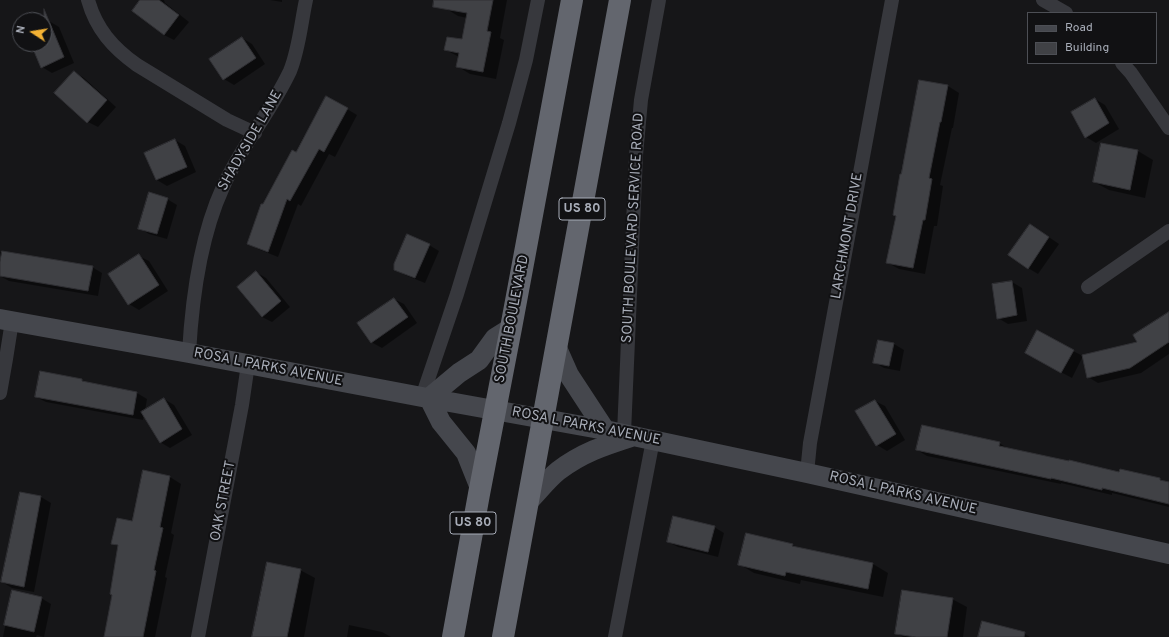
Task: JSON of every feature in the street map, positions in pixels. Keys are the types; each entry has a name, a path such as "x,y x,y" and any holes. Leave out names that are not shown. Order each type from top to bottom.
{"highway":[{"name":"SOUTH BOULEVARD","path":"453,637 572,0"},
{"name":"US 80","path":"503,637 620,0"}],"street":[{"path":"88,0 95,20 108,40 123,56 227,120 255,133"},
{"name":"SHADYSIDE LANE","path":"189,353 191,318 202,251 209,223 223,187 236,163 276,99 290,69 297,49 306,0"},
{"path":"425,398 509,123 526,60 538,0"},
{"name":"SOUTH BOULEVARD SERVICE ROAD","path":"629,435 636,155 641,100 659,0"},
{"name":"LARCHMONT DRIVE","path":"807,473 810,442 892,0"},
{"path":"1043,0 1064,12"},
{"path":"1123,64 1131,73 1169,128"},
{"path":"1088,287 1169,231"},
{"path":"0,393 6,320"},
{"name":"ROSA L PARKS AVENUE","path":"6,320 629,435 1169,554"},
{"path":"425,398 479,360 495,338 511,328"},
{"path":"557,348 569,375 629,435 615,637"},
{"name":"OAK STREET","path":"198,637 242,405 248,364"},
{"path":"425,398 441,422 466,453 480,488"},
{"path":"528,502 557,472 578,457 629,435"}],"building":[{"path":"140,0 159,0 179,15 164,35 132,11"},
{"path":"434,0 493,0 487,31 491,32 483,72 456,67 459,53 444,50 447,37 462,39 467,13 433,7"},
{"path":"52,28 64,57 41,68 34,52 52,52"},
{"path":"242,37 256,58 223,80 209,59"},
{"path":"74,71 107,100 87,123 54,93"},
{"path":"919,80 948,85 929,178 932,179 925,220 923,220 913,268 886,263 896,216 893,215 900,174"},
{"path":"326,96 348,108 324,152 319,149 290,201 287,199 268,252 247,244 261,204 263,204 292,150 296,152"},
{"path":"1095,98 1109,123 1085,138 1071,112"},
{"path":"175,139 187,167 156,180 144,153"},
{"path":"1101,143 1138,150 1130,190 1093,182"},
{"path":"149,192 168,198 157,234 138,229"},
{"path":"1030,224 1049,237 1028,269 1008,255"},
{"path":"407,234 430,244 415,278 394,270 394,264"},
{"path":"2,251 93,266 88,291 0,276"},
{"path":"139,254 159,285 128,305 108,274"},
{"path":"256,271 281,301 262,317 237,287"},
{"path":"1012,281 1017,315 997,319 992,284"},
{"path":"394,298 408,317 371,343 357,323"},
{"path":"1169,312 1169,342 1130,368 1087,378 1082,355 1137,342 1133,335"},
{"path":"1037,330 1074,350 1061,373 1025,353"},
{"path":"878,340 894,343 889,366 873,363"},
{"path":"40,371 137,392 133,415 35,397"},
{"path":"164,398 182,429 160,443 141,412"},
{"path":"875,400 896,434 876,446 855,411"},
{"path":"922,425 1000,442 999,446 1119,472 1120,469 1160,478 1160,480 1169,482 1169,504 1102,488 1102,490 916,450"},
{"path":"143,470 170,476 160,527 163,528 154,570 156,571 143,637 104,637 112,595 110,594 118,545 111,544 117,518 132,521"},
{"path":"20,492 41,496 24,587 1,582"},
{"path":"673,516 715,526 708,552 667,542"},
{"path":"746,533 793,544 792,546 873,563 868,589 786,572 785,576 738,565"},
{"path":"267,562 301,569 287,637 252,637"},
{"path":"12,590 42,597 34,632 4,625"},
{"path":"902,590 953,598 947,637 916,637 895,634"},
{"path":"982,621 1025,632 1024,637 978,637"}]}
